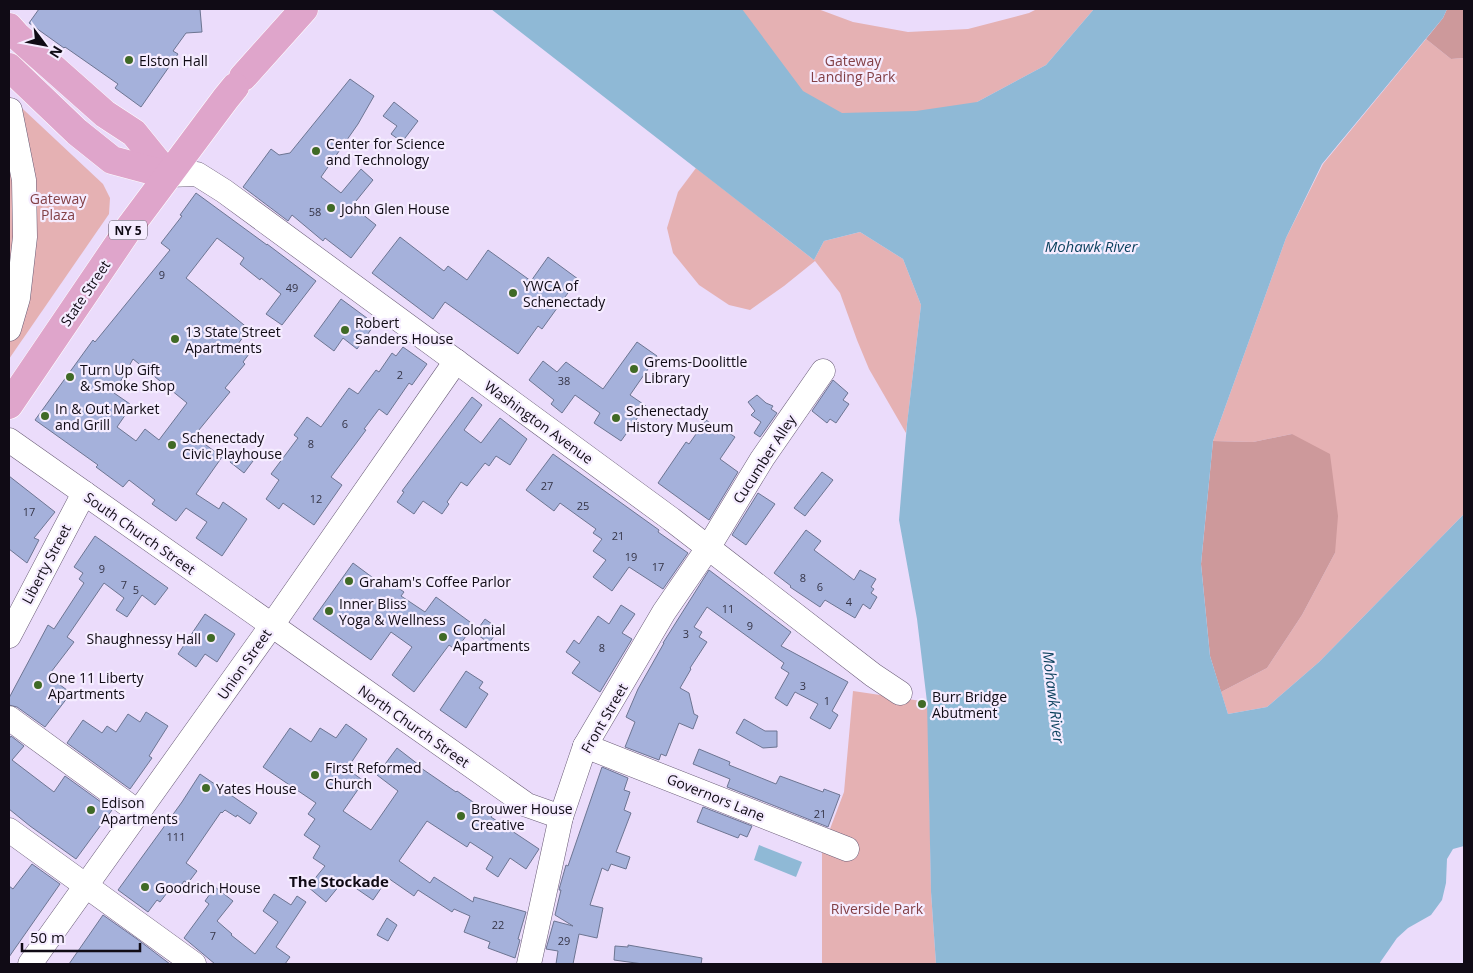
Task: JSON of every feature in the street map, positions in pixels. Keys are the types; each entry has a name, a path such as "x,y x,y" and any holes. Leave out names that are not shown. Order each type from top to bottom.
{"main road":[{"name":"State Street","path":"9,405 119,243 168,175 239,82 304,9"},
{"path":"9,28 105,114 134,133 168,175"},
{"name":"Washington Avenue","path":"10,67 76,132 112,160 168,175"}],"street":[{"path":"9,329 18,298 25,238 24,180 10,110"},
{"path":"9,146 14,183 17,236 9,284"},
{"name":"Washington Avenue","path":"168,175 197,174 211,182 671,519 872,675 900,694"},
{"name":"Union Street","path":"30,964 272,626 456,361"},
{"name":"Cucumber Alley","path":"708,548 762,460 822,371"},
{"name":"South Church Street","path":"9,440 272,626"},
{"name":"Liberty Street","path":"9,636 84,493"},
{"name":"Front Street","path":"528,964 561,817 585,746 664,612 708,548"},
{"name":"North Church Street","path":"272,626 527,805 561,817"},
{"path":"9,718 138,812"},
{"name":"Governors Lane","path":"585,746 847,849"},
{"path":"9,830 194,964"}],"green space":[{"name":"Gateway Landing Park","path":"693,9 818,9 853,22 908,32 968,29 1029,13 1037,9 1094,9 1046,65 977,102 928,166 687,39"},
{"path":"1426,39 1451,59 1464,58 1464,514 1319,662 1267,707 1228,714 1221,692 1267,668 1302,615 1335,553 1292,434 1253,442 1213,441 1286,238 1323,164"},
{"name":"Gateway Plaza","path":"9,96 103,184 110,198 109,214 9,359"},
{"path":"696,168 814,260 824,241 860,232 903,259 921,305 906,433 869,369 840,293 815,261 750,310 729,305 699,285 673,253 667,228 678,192"},
{"name":"Riverside Park","path":"853,691 928,702 931,892 936,964 822,964 822,850 844,792"}],"shaded area":[{"path":"1447,9 1464,9 1464,58 1451,59 1426,39 1443,18"},
{"path":"1292,434 1330,454 1338,516 1335,553 1302,615 1267,668 1221,692 1210,656 1201,564 1213,441 1253,442"}],"water":[{"name":"Mohawk River","path":"491,9 742,9 803,91 842,113 916,111 977,102 1046,65 1094,9 1447,9 1443,18 1322,164 1286,238 1213,441 1201,564 1210,656 1228,714 1267,707 1319,662 1464,514 1464,846 1453,849 1447,859 1446,883 1442,900 1431,915 1408,928 1397,938 1379,964 936,964 931,892 927,702 917,619 899,520 907,424 921,305 903,259 860,232 824,241 814,260"},
{"path":"759,845 802,862 796,877 754,860"}],"building":[{"name":"Elston Hall","path":"39,9 200,9 202,32 186,33 173,51 178,54 141,107 115,88 118,84 29,23"},
{"name":"Center for Science and Technology","path":"350,79 374,96 358,124 321,177 341,193 361,169 373,180 352,206 376,225 351,258 325,238 323,241 292,215 288,221 243,187 271,149 279,155 290,153"},
{"path":"394,102 418,121 402,142 391,134 397,126 383,116"},
{"path":"196,193 316,281 282,325 266,314 281,294 240,264 244,258 217,238 186,278 249,329 238,344 249,354 243,362 245,364 225,388 230,392 194,436 222,457 196,494 219,509 223,502 247,519 222,556 196,538 207,522 186,508 176,521 152,504 155,500 129,480 123,487 96,467 98,465 35,420 93,340 95,342 170,250 161,243 182,216 180,215","holes":["133,359 187,403 159,440 145,429 136,441 117,427 130,408 128,407 130,404 114,393"]},
{"name":"YWCA of Schenectady","path":"400,237 444,271 448,266 467,280 488,250 531,281 548,257 578,279 542,329 538,326 518,354 445,302 433,319 372,273"},
{"name":"Robert Sanders House","path":"341,299 375,324 357,349 343,338 334,351 314,336"},
{"path":"637,342 657,356 630,395 646,406 621,441 594,423 600,413 575,395 562,413 551,404 554,400 529,380 543,361 557,372 566,362 603,389"},
{"path":"403,347 427,364 412,385 409,383 387,415 379,409 364,429 366,430 331,477 342,485 314,525 283,503 279,509 266,499 279,480 271,474 298,438 294,435 307,417 321,427 349,388 358,394 376,370 379,372 392,353 396,356"},
{"path":"833,380 848,393 843,400 849,404 836,423 830,419 827,423 812,411"},
{"path":"757,395 773,406 771,409 777,413 760,437 754,433 761,422 751,415 755,411 748,402"},
{"path":"472,397 482,405 464,430 481,443 500,418 527,439 510,465 496,456 489,466 485,463 467,486 461,482 447,502 449,504 442,514 423,501 414,514 397,502 404,492 402,491"},
{"path":"706,420 735,437 720,459 738,472 709,520 658,483 686,442 689,444"},
{"path":"239,450 253,461 244,473 230,462"},
{"path":"553,454 688,553 663,589 629,567 612,591 593,577 606,560 593,551 602,539 593,533 596,529 560,503 554,511 526,490"},
{"path":"822,472 833,480 805,516 794,508"},
{"path":"9,476 55,512 34,538 39,540 27,563 9,549"},
{"path":"758,493 775,504 746,545 732,535"},
{"path":"806,530 821,541 814,550 854,580 860,570 876,579 871,587 874,589 871,593 877,597 870,609 863,604 855,618 825,600 820,607 790,587 774,573"},
{"path":"95,536 168,588 155,605 142,595 127,617 116,610 124,598 104,583 67,637 74,642 48,676 71,693 45,727 17,707 9,705 9,698 48,625 54,629 84,583 79,579 83,573 74,567"},
{"path":"353,563 384,586 388,581 404,592 401,596 425,612 436,597 474,625 456,650 449,645 414,692 392,675 412,647 391,632 371,660 313,619"},
{"path":"709,570 791,632 781,646 848,682 832,711 838,715 830,729 810,718 818,704 795,692 787,706 775,698 789,673 781,668 784,663 707,607 694,627 702,632 699,637 707,642 680,688 689,693 694,714 698,716 693,729 679,723 666,756 661,754 659,760 625,747 635,722 626,717 638,689 663,643"},
{"path":"621,605 635,614 622,633 632,639 600,692 572,673 580,662 566,652 574,640 579,644 598,616 609,624"},
{"name":"Shaughnessy Hall","path":"205,614 235,634 217,662 205,654 196,667 178,654"},
{"path":"485,619 499,629 489,643 475,633"},
{"path":"466,671 483,682 479,688 488,694 466,728 440,710"},
{"path":"146,712 168,726 149,756 152,758 130,789 67,743 83,720 102,733 107,726 116,732 128,714 140,722"},
{"path":"744,719 765,731 777,731 777,747 763,748 736,733"},
{"path":"346,724 367,739 347,769 364,781 343,811 371,830 398,791 377,775 397,748 418,766 539,849 526,869 510,858 498,877 486,869 493,857 470,842 467,847 427,821 399,861 430,883 434,877 473,902 474,897 526,912 518,939 520,940 515,958 488,948 490,942 464,932 470,916 454,909 452,912 418,890 414,896 388,878 373,900 344,880 326,902 308,887 325,866 313,858 320,846 304,835 315,819 308,814 316,803 263,767 290,728 311,742 320,728 336,738"},
{"name":"Edison Apartments","path":"11,736 24,746 12,760 54,792 65,776 112,810 76,859 9,809 9,739"},
{"path":"699,749 730,762 729,765 776,784 780,776 823,792 824,789 840,795 828,827 727,787 730,779 693,764"},
{"path":"602,767 628,778 624,790 630,792 624,810 631,813 616,852 630,857 626,869 611,864 608,871 602,868 590,905 603,908 597,938 579,934 573,964 556,964 558,951 546,949 554,921 573,926 555,915 561,890 559,890 566,865 568,866"},
{"path":"200,774 257,813 250,824 237,815 236,817 225,810 221,812 186,863 197,871 188,883 184,881 179,889 173,885 160,902 157,900 148,912 118,890"},
{"path":"703,807 752,826 747,837 740,834 738,838 697,822"},
{"path":"32,864 60,884 9,957 9,886 13,889"},
{"path":"215,887 233,901 217,921 255,954 278,922 263,911 274,894 291,905 297,896 306,902 276,947 290,957 285,964 215,964 184,938 209,904 205,901"},
{"path":"103,915 137,939 170,964 69,964"},
{"path":"387,918 397,925 388,941 377,935"},
{"path":"628,945 702,958 701,964 643,964 614,960 615,946 628,947"}],"place":[{"name":"Elston Hall","path":"129,60"},
{"name":"Center for Science and Technology","path":"316,151"},
{"name":"John Glen House","path":"331,208"},
{"name":"YWCA of Schenectady","path":"513,293"},
{"name":"Robert Sanders House","path":"345,330"},
{"name":"13 State Street Apartments","path":"175,339"},
{"name":"Grems-Doolittle Library","path":"634,369"},
{"name":"Turn Up Gift & Smoke Shop","path":"70,377"},
{"name":"In & Out Market and Grill","path":"45,416"},
{"name":"Schenectady History Museum","path":"616,418"},
{"name":"Schenectady Civic Playhouse","path":"172,445"},
{"name":"Graham's Coffee Parlor","path":"349,581"},
{"name":"Inner Bliss Yoga & Wellness","path":"329,611"},
{"name":"Colonial Apartments","path":"443,637"},
{"name":"Shaughnessy Hall","path":"211,638"},
{"name":"One 11 Liberty Apartments","path":"38,685"},
{"name":"Burr Bridge Abutment","path":"922,704"},
{"name":"First Reformed Church","path":"315,775"},
{"name":"Yates House","path":"206,788"},
{"name":"Edison Apartments","path":"91,810"},
{"name":"Brouwer House Creative","path":"461,816"},
{"name":"Goodrich House","path":"145,887"}],"district":[{"name":"The Stockade","path":"339,881"}]}
